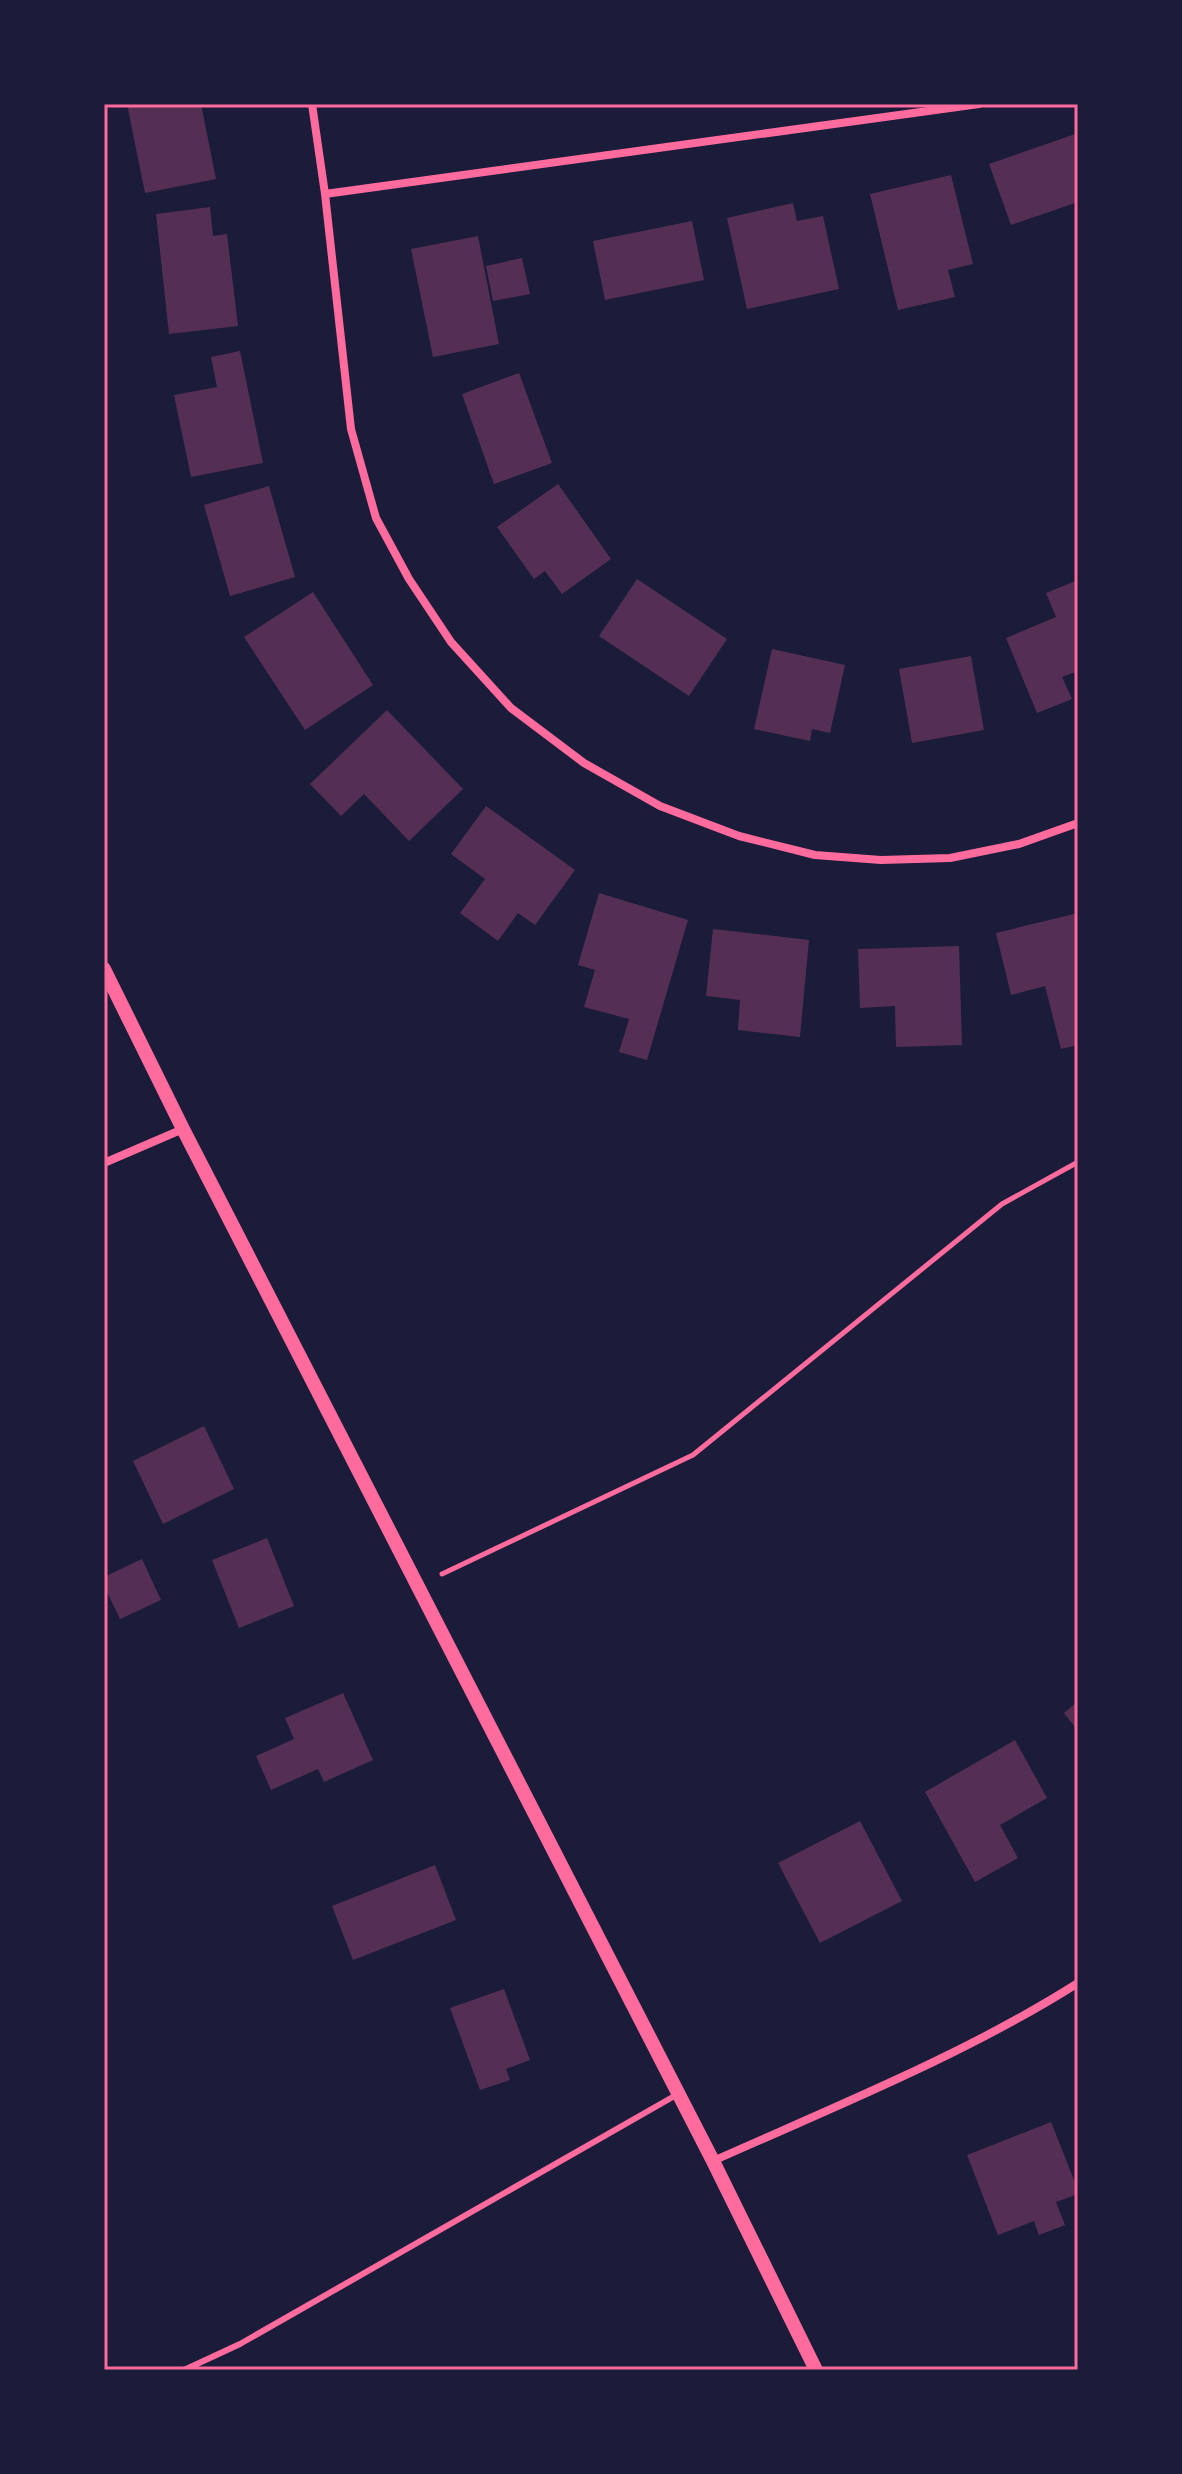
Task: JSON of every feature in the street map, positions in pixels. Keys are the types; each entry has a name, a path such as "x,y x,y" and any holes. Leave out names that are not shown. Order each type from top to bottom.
{"street":[{"path":"312,104 351,429 376,518 409,579 451,642 511,708 584,763 660,806 739,836 815,855 881,860 950,858 1019,844 1078,823"},
{"path":"325,194 979,104"},
{"path":"104,969 183,1129 713,2161 816,2370"},
{"path":"104,1163 183,1129"},
{"path":"713,2161 1031,2013 1078,1983"}],"lane":[{"path":"184,2370 240,2344 678,2094"}],"path":[{"path":"418,1586 693,1455 1002,1204 1078,1162"}],"building":[{"path":"127,104 201,104 216,179 145,193"},
{"path":"1078,133 1078,202 1011,225 989,164"},
{"path":"951,175 973,264 948,270 955,297 898,310 870,194"},
{"path":"793,203 797,221 823,216 839,289 747,309 727,218"},
{"path":"210,207 213,236 227,234 238,326 169,334 156,214"},
{"path":"692,221 704,280 605,300 593,241"},
{"path":"478,236 499,344 433,357 411,249"},
{"path":"522,258 530,294 493,301 486,266"},
{"path":"240,351 263,463 191,477 174,395 217,387 211,357"},
{"path":"519,373 552,463 494,484 462,394"},
{"path":"558,484 611,559 562,594 545,571 534,579 497,527"},
{"path":"269,486 295,577 230,596 204,505"},
{"path":"637,579 727,639 689,696 599,636"},
{"path":"1078,580 1078,671 1062,677 1072,699 1037,713 1006,638 1056,617 1046,593"},
{"path":"313,592 373,685 305,730 244,637"},
{"path":"772,649 845,665 830,733 812,729 810,741 754,729"},
{"path":"971,656 984,730 912,743 899,669"},
{"path":"387,710 463,789 409,841 364,794 341,816 310,784"},
{"path":"486,806 575,870 535,925 518,913 498,941 460,913 485,879 451,854"},
{"path":"599,893 688,920 647,1060 619,1052 629,1019 584,1007 595,970 578,965"},
{"path":"1078,913 1078,1045 1061,1049 1045,986 1011,995 996,933"},
{"path":"713,929 809,940 800,1037 738,1030 740,1000 706,996"},
{"path":"959,946 962,1045 896,1047 895,1006 860,1008 858,949"},
{"path":"204,1426 234,1489 163,1524 133,1461"},
{"path":"267,1538 294,1606 239,1628 212,1560"},
{"path":"142,1559 161,1600 120,1619 104,1586 104,1577"},
{"path":"343,1693 373,1760 324,1782 318,1769 271,1790 256,1756 294,1739 285,1718"},
{"path":"1078,1701 1078,1731 1064,1713"},
{"path":"1015,1740 1047,1798 1000,1825 1018,1858 975,1882 925,1792"},
{"path":"860,1821 902,1901 820,1943 778,1863"},
{"path":"435,1865 456,1920 353,1960 332,1906"},
{"path":"504,1989 530,2060 506,2069 510,2080 480,2090 450,2008"},
{"path":"1051,2122 1078,2190 1078,2194 1056,2202 1065,2225 1039,2235 1034,2221 998,2235 967,2155"}]}
